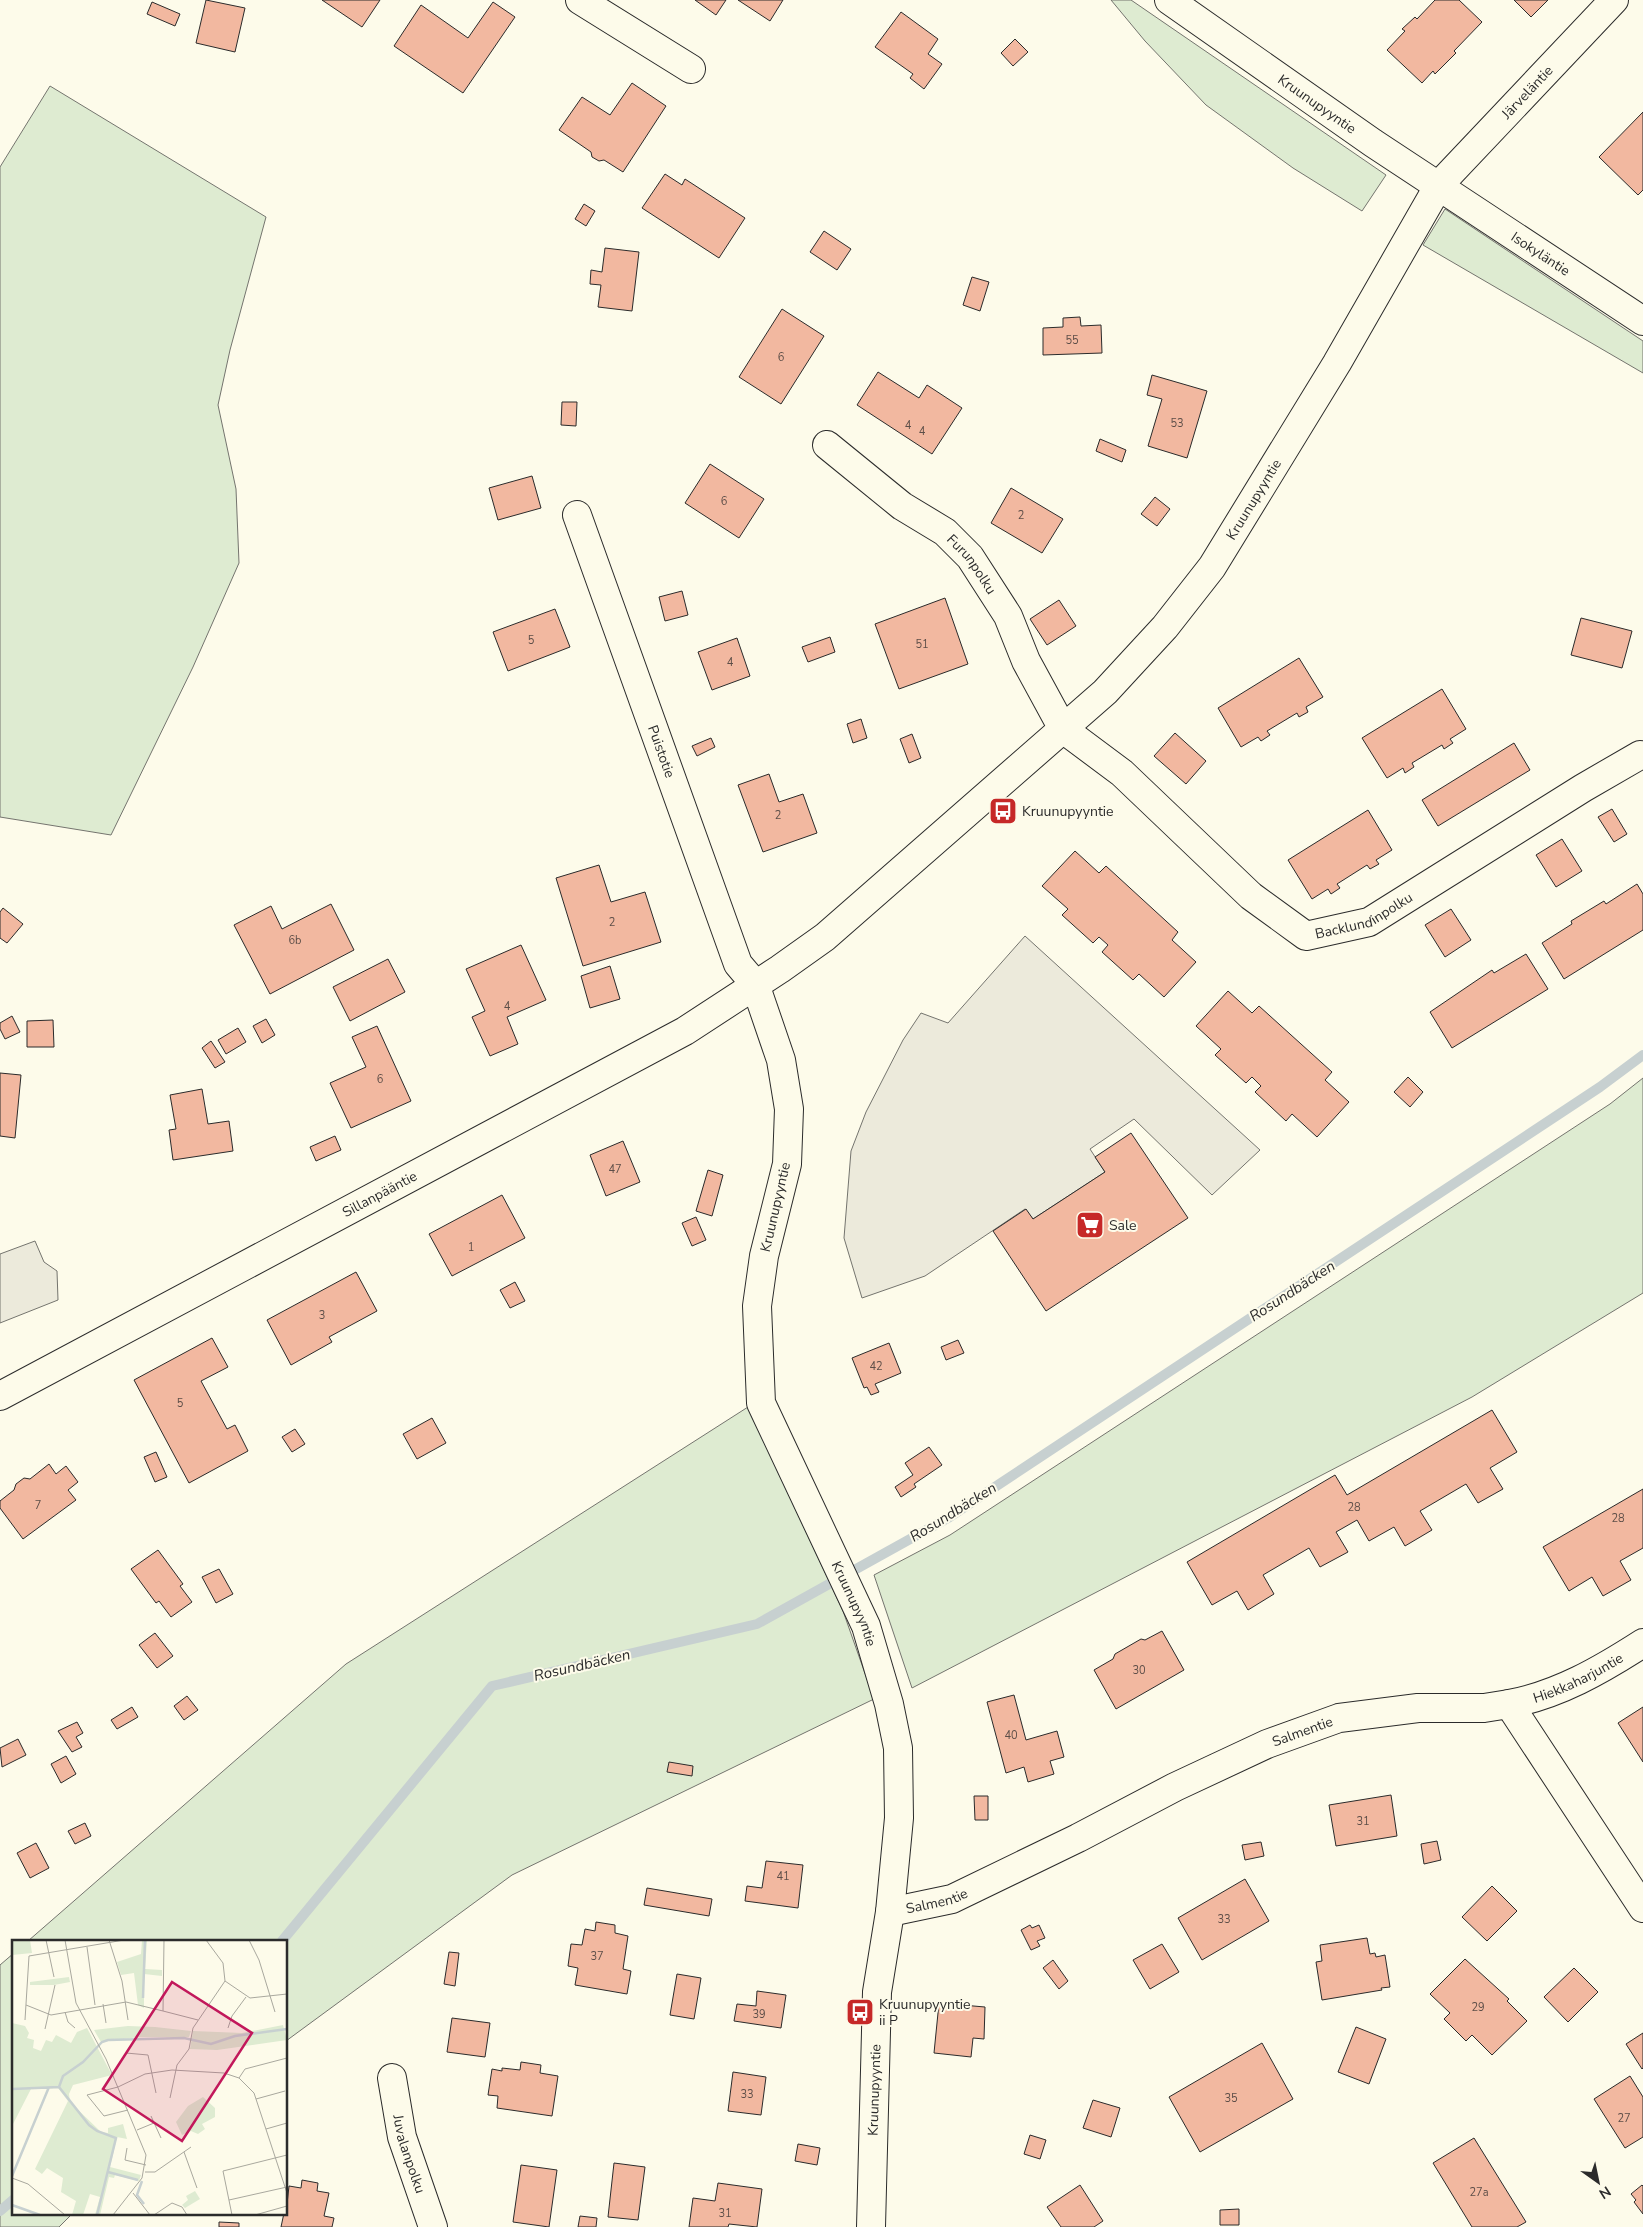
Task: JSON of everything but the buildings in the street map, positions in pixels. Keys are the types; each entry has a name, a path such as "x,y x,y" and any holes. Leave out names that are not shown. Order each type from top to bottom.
{"street":[{"path":"580,0 691,69"},
{"name":"Kruunupyyntie","path":"871,2227 877,1992 890,1912 900,1818 898,1748 889,1704 866,1626 857,1603 761,1403 757,1306 764,1256 787,1164 789,1109 781,1060 755,984 780,970 825,938 999,787 1119,678 1165,627 1212,567 1337,363 1439,185 1169,0"},
{"name":"Järveläntie","path":"1439,185 1614,0"},
{"name":"Isokyläntie","path":"1439,185 1643,321"},
{"name":"Furunpolku","path":"827,446 902,506 945,532 970,557 1008,616 1026,661 1063,728"},
{"name":"Puistotie","path":"577,515 738,964 755,984"},
{"name":"Backlundinpolku","path":"1063,728 1122,773 1251,896 1306,936 1368,922 1567,798 1640,756"},
{"name":"Sillanpääntie","path":"0,1396 24,1385 685,1031 755,984"},
{"name":"Hiekkaharjuntie","path":"1509,1704 1530,1700 1556,1691 1615,1661 1643,1643"},
{"path":"1509,1704 1643,1908"},
{"name":"Salmentie","path":"890,1912 952,1899 1078,1838 1176,1787 1267,1744 1339,1718 1418,1708 1484,1708 1509,1704"},
{"name":"Juvalanpolku","path":"392,2078 402,2137 432,2227"}],"green space":[{"path":"1111,0 1131,0 1386,175 1362,211 1293,168 1206,105 1145,41"},
{"path":"50,86 266,217 230,350 218,405 236,489 239,563 193,667 111,835 0,817 0,167"},
{"path":"1445,209 1643,341 1643,373 1423,245"},
{"path":"1643,1078 1643,1293 1472,1397 912,1688 874,1575 950,1535 1610,1104"},
{"path":"748,1407 843,1611 874,1699 512,1875 288,2040 288,1940 29,1940 346,1664"},
{"path":"12,1955 12,2214 72,2214 59,2227 0,2227 0,1965"}],"shaded area":[{"path":"1025,936 1260,1150 1212,1195 1134,1119 1090,1149 1105,1172 1033,1219 1025,1209 925,1276 862,1298 844,1238 851,1151 866,1112 903,1040 921,1013 948,1023"},
{"path":"35,1241 44,1262 57,1271 58,1300 0,1323 0,1254"}],"waterway":[{"name":"Rosundbäcken","path":"283,1940 492,1686 757,1624 948,1518 1600,1087 1643,1055"},
{"name":"Rosundbäcken","path":"0,2211 12,2201"}],"place":[{"name":"Kruunupyyntie","path":"1003,811"},
{"name":"Sale","path":"1090,1225"},
{"name":"Kruunupyyntie ii P","path":"860,2012"}]}
